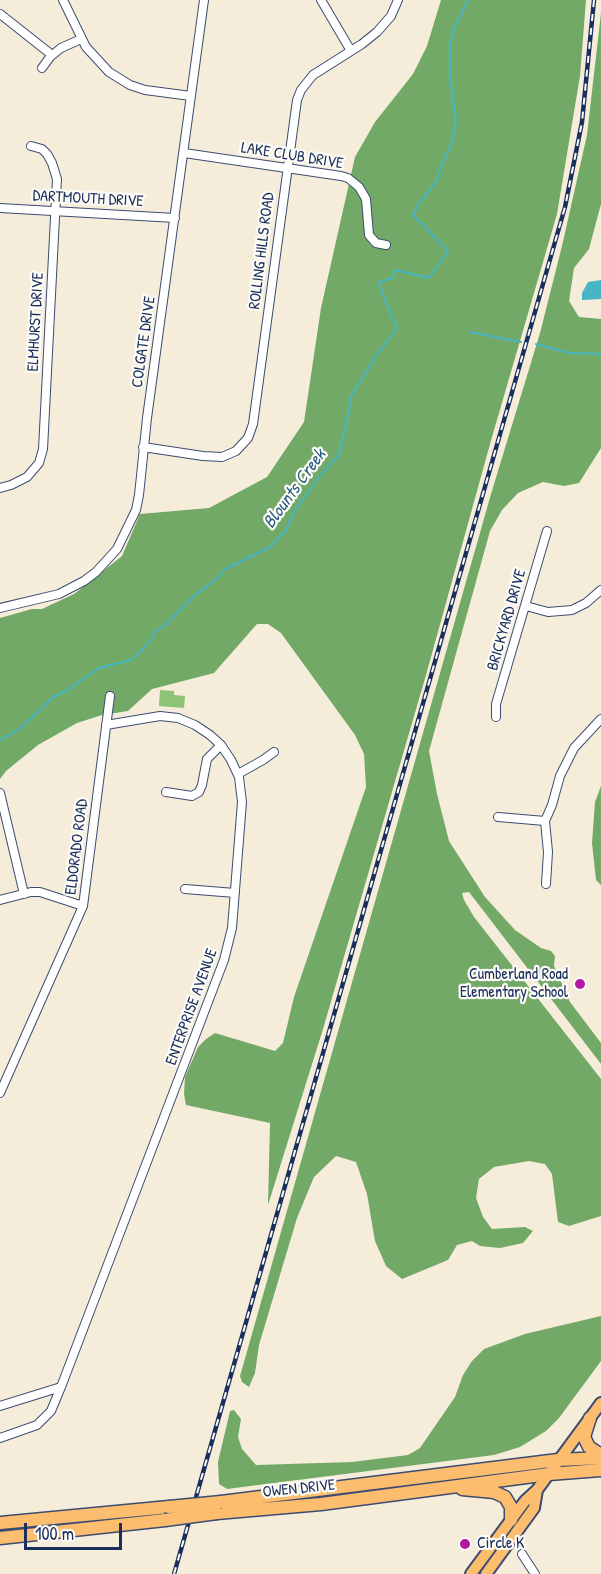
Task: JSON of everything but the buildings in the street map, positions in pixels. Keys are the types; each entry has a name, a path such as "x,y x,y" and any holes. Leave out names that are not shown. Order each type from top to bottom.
{"highway":[{"path":"590,1418 584,1437 590,1448 601,1456"},
{"name":"OWEN DRIVE","path":"0,1538 165,1520 219,1507 601,1456"},
{"name":"OWEN DRIVE","path":"0,1523 169,1507 321,1504 549,1474 601,1470"},
{"path":"443,1487 494,1492 505,1497 511,1507 511,1520"}],"main road":[{"path":"471,1574 601,1403"},
{"path":"486,1574 534,1508 537,1490"}],"street":[{"path":"63,0 81,39 98,62 109,72 130,85 158,93 191,96"},
{"name":"COLGATE DRIVE","path":"0,608 55,595 73,588 96,572 108,560 125,536 136,510 141,487 143,447 204,0"},
{"path":"321,0 351,51"},
{"name":"ROLLING HILLS ROAD","path":"143,447 222,457 236,451 248,438 253,424 294,109 301,90 307,82 320,69 362,44 384,26 398,0"},
{"path":"0,14 52,55"},
{"path":"42,68 52,55 81,39"},
{"name":"ELMHURST DRIVE","path":"0,488 20,482 27,477 39,463 44,449 57,179 52,163 42,149 31,146"},
{"name":"LAKE CLUB DRIVE","path":"184,153 341,176 354,182 366,199 369,235 376,243 386,245"},
{"name":"DARTMOUTH DRIVE","path":"0,208 175,218"},
{"name":"BRICKYARD DRIVE","path":"496,717 496,704 547,531"},
{"path":"526,606 548,612 572,610 586,603 601,590"},
{"name":"ELDORADO ROAD","path":"0,1093 83,906 110,696"},
{"name":"ENTERPRISE AVENUE","path":"0,1438 37,1425 51,1412 224,960 232,928 242,802 238,774 231,760 221,745 195,725 171,717 160,716 106,725"},
{"path":"546,884 548,852 545,821 567,761 583,736 601,719"},
{"path":"166,792 192,796 199,792 207,759 221,745"},
{"path":"238,774 274,752"},
{"path":"0,793 24,894"},
{"path":"498,817 545,821"},
{"path":"185,889 235,893"},
{"path":"0,900 24,894 49,894 83,906"},
{"path":"0,1406 61,1387"},
{"path":"522,1554 535,1574"}],"green space":[{"path":"441,0 586,0 580,76 557,214 323,1029 268,1205 270,1123 186,1105 185,1077 198,1047 215,1033 275,1051 283,1043 294,997 366,787 364,754 355,735 281,633 268,624 257,624 214,673 152,689 128,711 102,715 77,723 38,745 6,771 0,779 0,618 32,609 42,609 74,594 122,556 140,514 209,508 267,477 304,422 321,308 355,157 375,122 413,74 427,46"},
{"path":"601,13 601,204 589,249 574,268 569,301 579,317 601,319 601,448 579,483 564,486 543,482 518,493 502,510 490,531 429,751 449,841 485,897 515,930 541,948 551,951 555,956 554,966 570,1002 601,1043 601,1064 469,892 462,893 474,917 601,1079 601,1216 569,1226 558,1222 552,1174 545,1164 529,1161 494,1167 479,1179 476,1198 483,1217 492,1229 525,1227 533,1231 523,1243 500,1248 480,1246 472,1241 457,1245 448,1260 402,1279 386,1266 375,1241 367,1194 356,1162 336,1156 314,1177 297,1218 259,1345 255,1373 249,1387 242,1382 240,1376 491,494 540,333 587,135"},
{"path":"160,690 174,691 174,695 185,696 184,708 159,706"},
{"path":"601,786 601,885 596,880 592,843 595,802"},
{"path":"601,1316 601,1361 559,1418 546,1431 520,1447 494,1455 227,1489 219,1484 218,1462 230,1411 234,1410 241,1419 238,1437 242,1449 256,1465 352,1462 408,1455 420,1448 455,1397 463,1375 472,1361 484,1349 525,1334"}],"water":[{"path":"601,280 601,299 582,300 582,293 588,282"}],"waterway":[{"name":"Blounts Creek","path":"0,740 21,728 53,697 66,691 99,668 131,660 144,648 154,632 164,626 224,570 270,547 286,530 294,512 319,477 338,456 351,396 397,328 378,283 392,278 395,270 429,278 448,251 413,215 419,203 437,181 451,145 456,122 450,76 450,47 453,31 468,0"},
{"path":"470,332 521,342"},
{"path":"536,344 569,353 601,354"}],"railway":[{"path":"174,1574 565,207 582,122 594,0"}],"place":[{"name":"Cumberland Road Elementary School","path":"580,984"},
{"name":"Circle K","path":"465,1544"}]}
